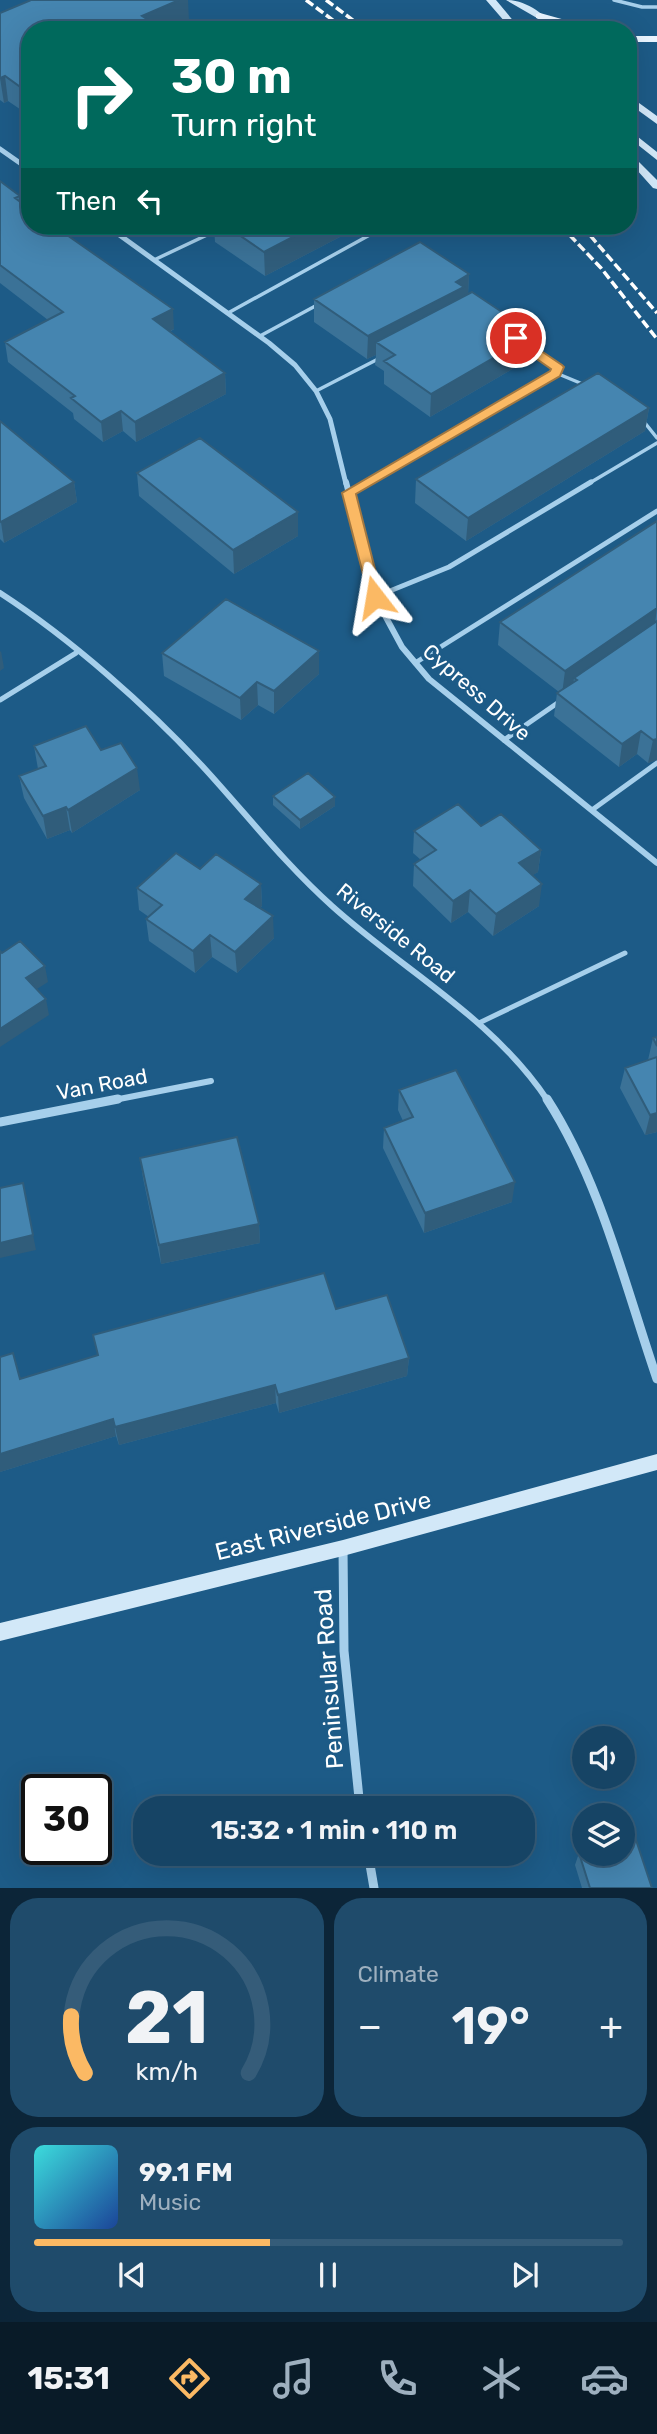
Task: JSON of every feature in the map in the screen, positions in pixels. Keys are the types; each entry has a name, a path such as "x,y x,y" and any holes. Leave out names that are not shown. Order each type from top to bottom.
{"main road":[{"path":"540,16 558,21"},
{"path":"637,39 657,39"}],"street":[{"path":"491,0 509,21"},
{"path":"511,0 545,21"},
{"path":"637,105 657,121"},
{"path":"637,140 657,157"},
{"path":"0,149 21,164"},
{"path":"637,164 657,186"},
{"name":"Cypress Drive","path":"119,235 260,336 295,365 316,391 330,419 375,597 401,648 429,679 657,863"},
{"name":"Riverside Road","path":"0,593 27,611 149,711 206,770 261,835 332,906 479,1023 510,1052 554,1111 583,1167 657,1379"},
{"name":"Van Road","path":"0,1122 211,1081"},
{"name":"East Riverside Drive","path":"0,1632 343,1548 657,1462"},
{"name":"Peninsular Road","path":"343,1548 344,1651 359,1796"},
{"path":"370,1866 374,1888"}],"lane":[{"path":"614,0 642,7 657,7"},
{"path":"154,260 207,235"},
{"path":"228,313 370,235"},
{"path":"260,336 330,299"},
{"path":"349,493 556,373 558,367 526,345"},
{"path":"316,391 389,353"},
{"path":"556,373 589,387"},
{"path":"638,416 657,438"},
{"path":"375,597 449,567 657,443"},
{"path":"415,663 657,511"},
{"path":"0,700 76,653"},
{"path":"504,740 570,695"},
{"path":"592,810 657,763"},
{"path":"479,1023 625,953"}],"building":[{"path":"31,0 179,0 142,16 150,21 21,21 21,88 5,76 0,78 0,13"},
{"path":"0,181 20,196 15,198 21,202 21,235 67,235 173,309 153,319 225,373 135,422 121,411 101,422 71,398 75,396 5,342 63,312 0,265"},
{"path":"239,235 297,235 264,252"},
{"path":"420,242 469,274 456,282 464,287 368,336 314,299"},
{"path":"472,292 535,334 431,394 384,361 395,355 376,342"},
{"path":"598,373 649,408 468,518 416,479"},
{"path":"0,421 74,482 1,522 0,521"},
{"path":"200,438 298,512 233,550 137,473"},
{"path":"657,521 657,608 565,671 500,622"},
{"path":"226,599 319,651 274,691 257,682 240,698 162,653"},
{"path":"657,621 657,739 653,740 641,731 622,744 557,693 577,680 574,678"},
{"path":"86,726 101,750 121,743 137,768 68,810 66,807 43,816 19,776 46,766 34,746"},
{"path":"308,773 335,797 300,820 273,796"},
{"path":"458,804 481,826 501,814 541,850 519,863 542,884 496,914 470,890 453,901 414,864 436,850 414,831"},
{"path":"176,853 200,869 216,854 261,884 245,899 273,916 235,952 210,935 193,951 146,919 162,905 137,888"},
{"path":"20,941 45,966 26,978 46,999 0,1029 0,951 2,953"},
{"path":"657,1057 657,1113 650,1115 625,1068"},
{"path":"456,1070 515,1182 425,1213 384,1128 413,1117 399,1090"},
{"path":"237,1137 259,1224 159,1245 140,1158"},
{"path":"23,1183 33,1235 0,1243 0,1188"},
{"path":"324,1273 336,1309 387,1295 409,1358 278,1395 275,1385 115,1427 113,1419 0,1454 0,1357 13,1353 20,1379 98,1355 93,1335"},
{"path":"635,1837 652,1888 590,1888 583,1866 635,1866"}],"railway":[{"path":"306,0 334,21"},
{"path":"326,0 354,21"},
{"path":"570,235 601,268 657,339"},
{"path":"590,235 657,313"}],"route":[{"path":"375,597 349,493 556,373 558,367 516,338"}]}
